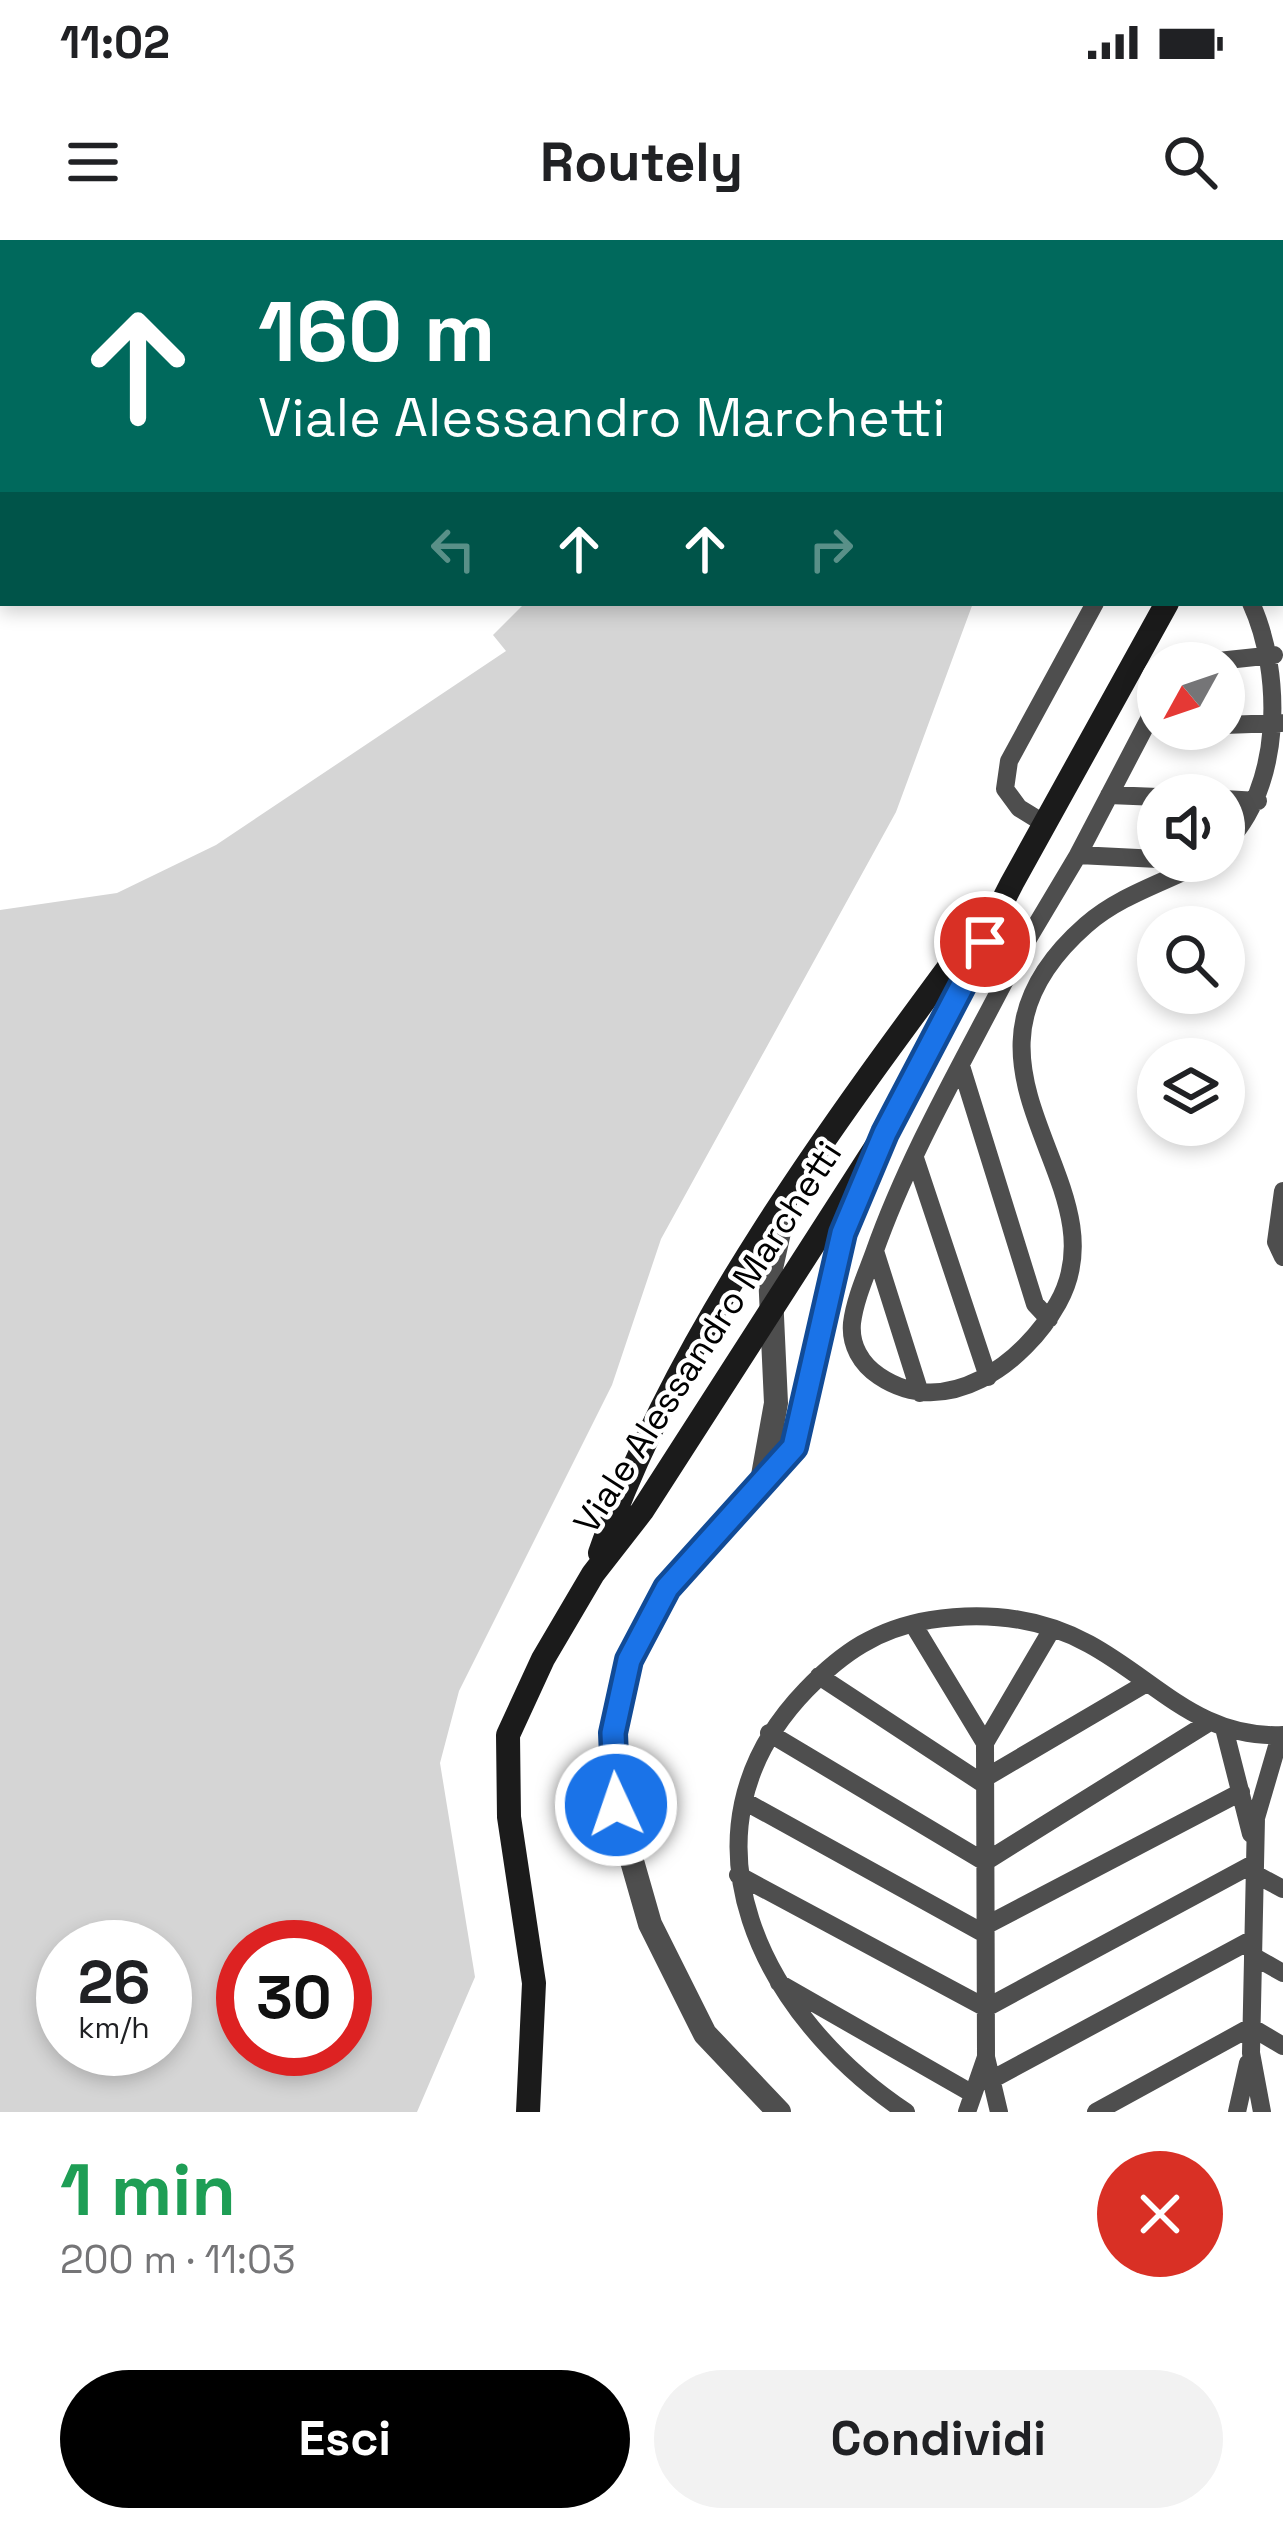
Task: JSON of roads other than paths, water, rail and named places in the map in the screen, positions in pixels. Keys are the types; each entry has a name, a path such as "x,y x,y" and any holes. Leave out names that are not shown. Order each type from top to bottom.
{"street":[{"name":"Viale Alessandro Marchetti","path":"528,2112 534,1983 509,1816 508,1735 543,1659 593,1574 642,1511 885,1133 1012,883 1165,606"},
{"name":"Viale Alessandro Marchetti","path":"593,1574 623,1486 714,1313 863,1082 1012,883"},
{"path":"779,2112 705,2034 650,1924 616,1805 613,1733 629,1660 667,1588 794,1447 843,1233 885,1133"},
{"path":"761,1484 776,1402 770,1273 785,1205"}],"lane":[{"path":"1067,653 1079,606"},
{"path":"1045,824 1019,808 1006,789 1009,761 1093,606"},
{"path":"1245,818 1258,801 1275,759 1281,723 1274,656 1264,622 1252,606"},
{"path":"1245,659 1274,656"},
{"path":"1245,724 1281,723"},
{"path":"1137,749 1016,959 914,1158 875,1251 852,1326 855,1351 881,1378 920,1393 958,1389 988,1377 1027,1346 1066,1289 1070,1234 1065,1200 1022,1078 1019,1040 1047,969 1084,926 1116,903 1160,882"},
{"path":"1109,795 1137,796"},
{"path":"1245,800 1258,801"},
{"path":"1078,856 1137,859"},
{"path":"985,942 1016,959"},
{"path":"961,1066 1035,1304 1049,1319"},
{"path":"914,1158 988,1377"},
{"path":"1283,1191 1283,1257"},
{"path":"875,1251 920,1393"},
{"path":"906,2112 822,2046 776,1981 753,1936 738,1875 746,1802 769,1733 836,1658 883,1630 992,1614 1052,1629 1090,1645 1216,1725 1282,1736 1262,1797 1255,1862 1251,2053 1262,2112"},
{"path":"913,1624 985,1744"},
{"path":"999,2112 986,2057 985,1744 1052,1629"},
{"path":"819,1676 985,1782"},
{"path":"985,1782 1145,1684"},
{"path":"1216,1725 1241,1792 1255,1862 1283,1889"},
{"path":"985,1862 1216,1725"},
{"path":"769,1733 985,1862"},
{"path":"985,1930 1241,1792"},
{"path":"1262,1797 1283,1808"},
{"path":"746,1802 985,1930"},
{"path":"986,2008 1255,1862"},
{"path":"738,1875 986,2008"},
{"path":"1253,1948 1283,1973"},
{"path":"991,2080 1253,1948"},
{"path":"776,1981 970,2103 986,2057"},
{"path":"1251,2027 1283,2046"},
{"path":"1096,2112 1251,2027"},
{"path":"1237,2112 1251,2053"}]}
